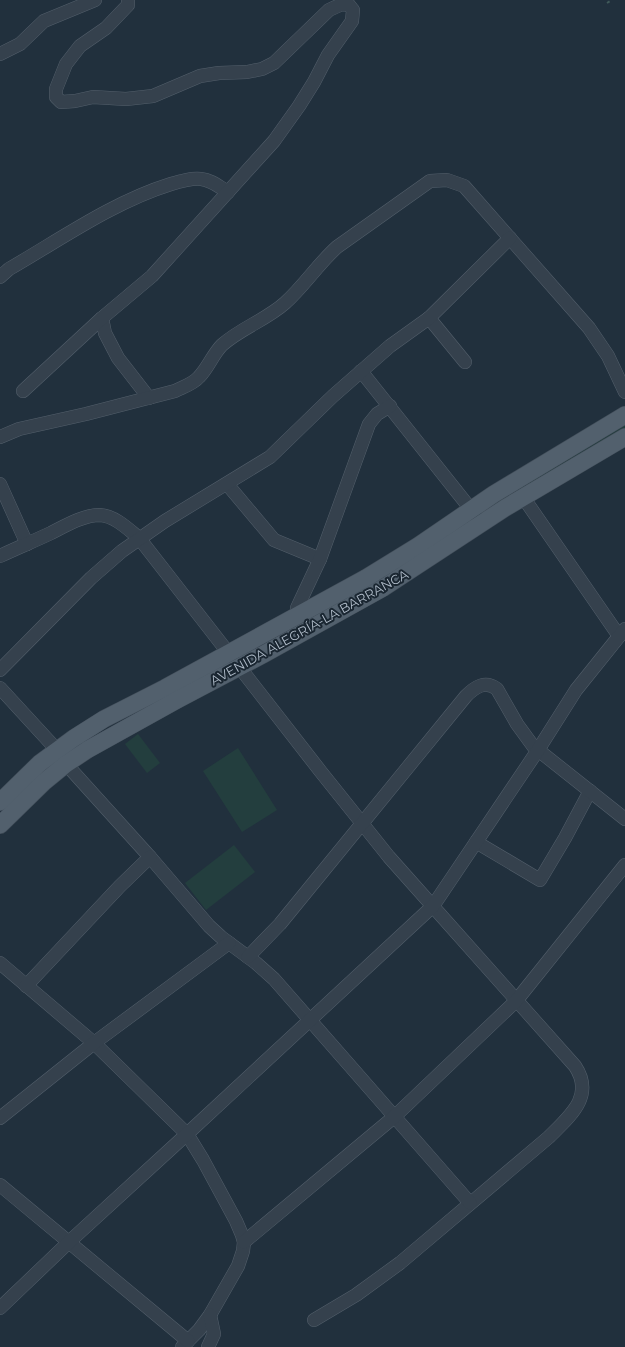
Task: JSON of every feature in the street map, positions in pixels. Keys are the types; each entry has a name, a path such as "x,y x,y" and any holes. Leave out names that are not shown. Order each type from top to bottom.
{"main road":[{"name":"AVENIDA ALEGRÍA-LA BARRANCA","path":"0,802 40,763 74,738 104,719 298,616 384,567 494,494 625,415"},
{"name":"AVENIDA ALEGRÍA-LA BARRANCA","path":"0,825 44,782 66,764 87,750 383,588 482,522 625,436"}],"street":[{"path":"0,54 20,44 44,22 95,0"},
{"path":"23,391 102,318 152,276 274,141 299,106 328,55 352,21 353,10 349,6 342,4 329,10 274,63 262,69 247,72 219,72 200,76 153,96 126,99 93,97 61,102 56,97 56,88 66,64 80,46 106,28 128,5 128,0"},
{"path":"0,278 9,269 116,207 156,189 185,180 200,179 211,181 228,192"},
{"path":"0,436 19,429 86,414 175,391 199,378 221,346 238,333 271,314 286,302 323,260 337,247 430,181 447,180 464,186 589,328 608,356 625,392"},
{"path":"0,670 107,563 139,538 270,457 361,371 390,346 429,318 510,238"},
{"path":"102,318 105,334 118,358 149,398"},
{"path":"429,318 465,362"},
{"path":"361,371 482,522"},
{"path":"298,616 297,608 320,559 369,424 377,414 390,406"},
{"path":"0,484 27,544"},
{"path":"227,484 274,540 320,559"},
{"path":"0,1308 68,1242 433,906 538,750 576,690 622,633 523,497"},
{"path":"3,553 27,544 75,521 90,516 100,515 120,522 139,538 230,652 240,667 362,823 516,1001 575,1066 581,1075 583,1086 581,1098 563,1123 549,1137 425,1243 380,1279 314,1320"},
{"path":"248,957 280,924 466,696 477,686 487,684 492,685 497,689 527,738 538,750 625,819"},
{"path":"0,688 57,750 66,764 209,926 274,980 470,1203"},
{"path":"476,842 540,880 590,791"},
{"path":"26,986 120,886 150,858"},
{"path":"244,1242 394,1117 516,1001 625,865"},
{"path":"0,1118 94,1043 229,943"},
{"path":"0,964 94,1043 187,1134 233,1215 244,1242 243,1251 232,1279 210,1315 185,1344 0,1185"},
{"path":"208,1347 214,1334 210,1315"}],"path":[{"path":"607,3 612,0"}],"green space":[{"path":"625,421 625,429 486,514 482,509"},
{"path":"138,734 160,763 147,773 125,744"},
{"path":"238,748 277,810 242,832 203,771"},
{"path":"234,845 255,872 206,910 185,883"}]}
